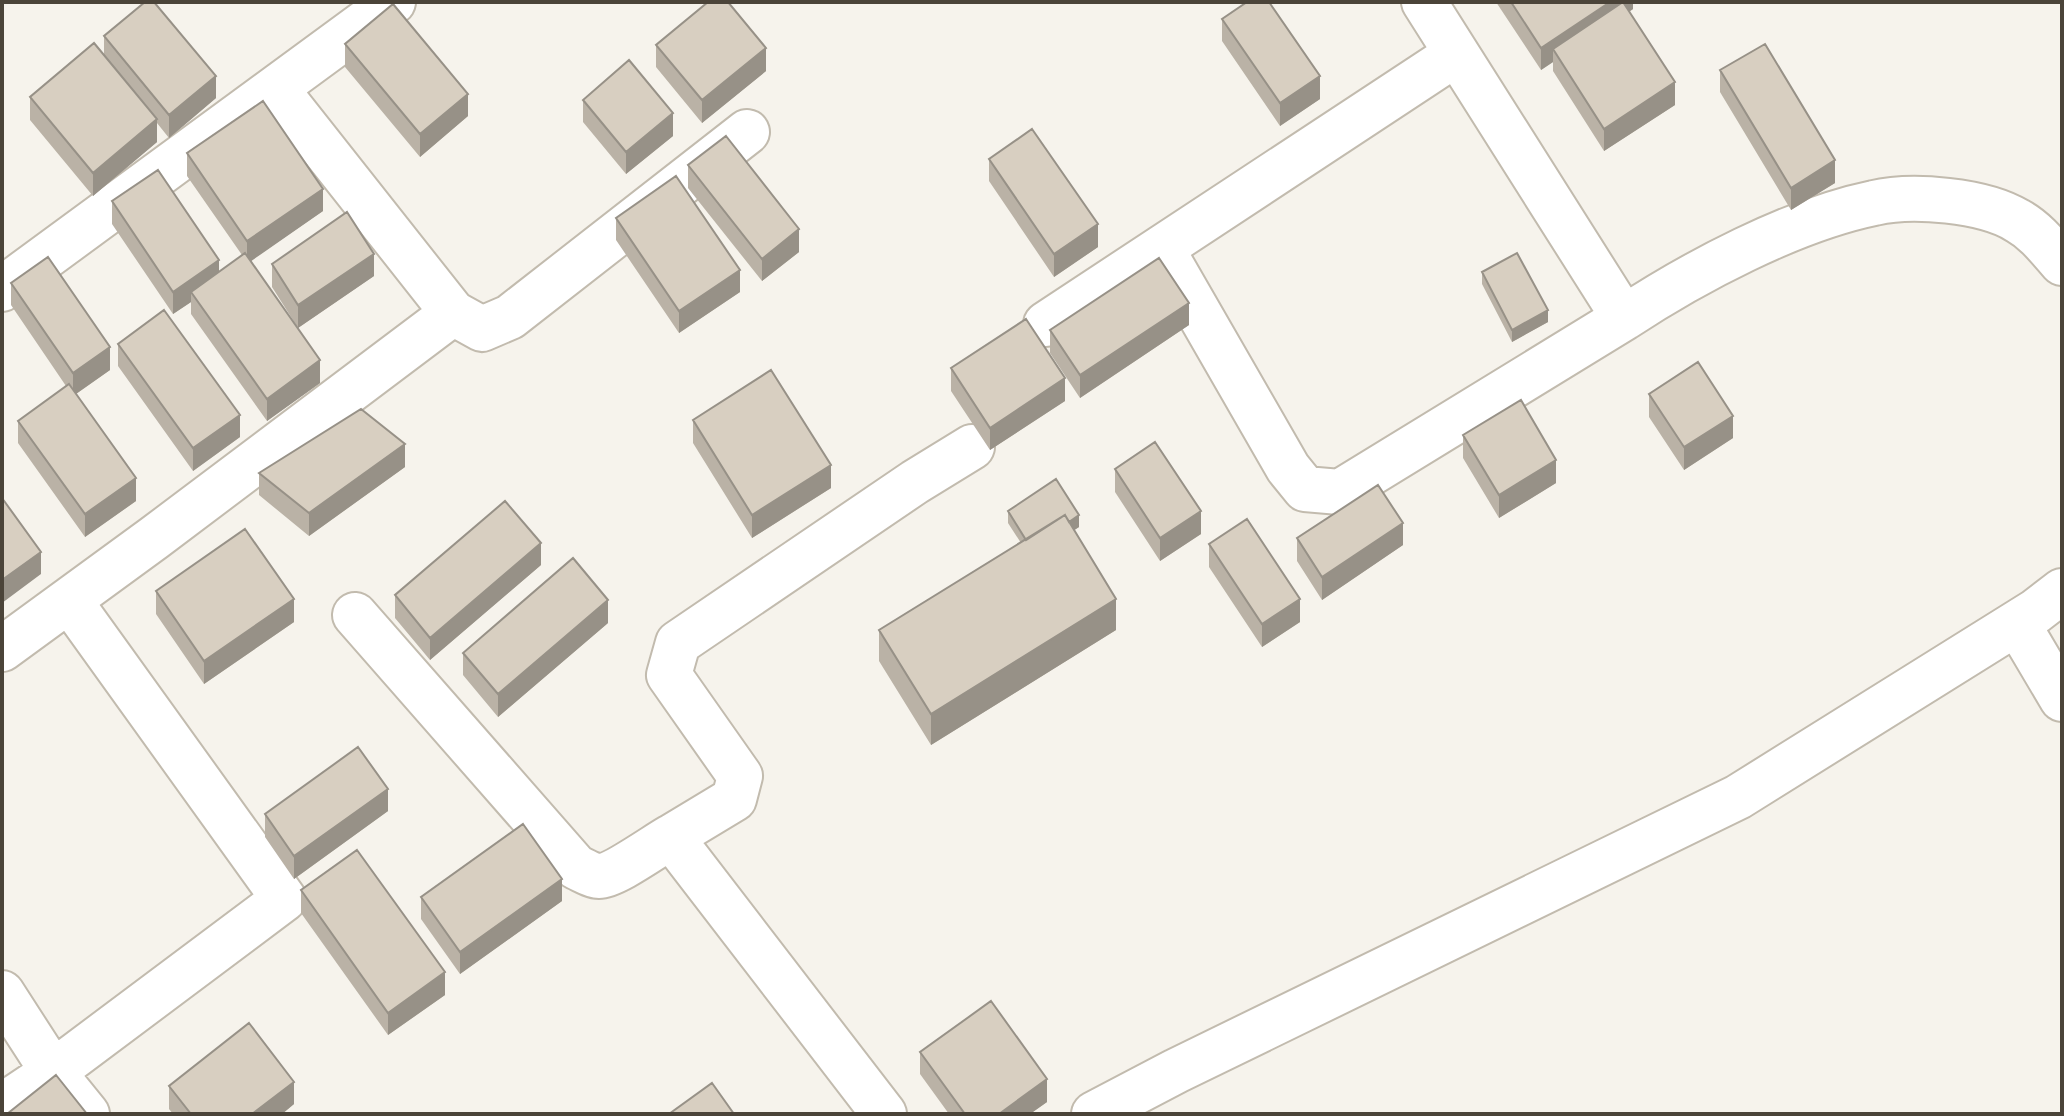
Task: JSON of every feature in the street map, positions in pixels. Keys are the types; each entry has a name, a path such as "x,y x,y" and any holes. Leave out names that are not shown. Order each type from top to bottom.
{"street":[{"path":"2,289 393,2"},
{"path":"1424,2 1624,318"},
{"path":"1046,324 1456,54"},
{"path":"276,89 453,313 482,329 510,317 747,132"},
{"path":"1162,249 1288,468 1305,489 1340,492 1661,294 1781,232 1875,202 1959,202 1991,209 2016,220 2036,234 2062,263"},
{"path":"2,649 453,313"},
{"path":"355,615 576,867 597,876 614,873 734,799 740,776 669,675 678,643 915,482 972,447"},
{"path":"1094,1114 1738,797 2017,623 2062,591"},
{"path":"2,1106 53,1072 284,899 69,600"},
{"path":"2017,623 2062,699"},
{"path":"671,837 884,1114"},
{"path":"2,993 53,1072 87,1114"}],"building":[{"path":"145,2 154,2 216,76 169,115 104,36"},
{"path":"708,2 728,2 766,48 702,100 656,45"},
{"path":"1247,2 1269,2 1320,76 1280,103 1222,19"},
{"path":"1511,2 1610,2 1541,48"},
{"path":"1623,2 1675,82 1604,129 1553,49"},
{"path":"393,4 468,94 420,134 345,44"},
{"path":"94,43 157,119 93,173 30,97"},
{"path":"1765,44 1835,160 1791,188 1720,70"},
{"path":"629,60 673,113 626,152 583,100"},
{"path":"263,101 323,189 247,241 187,153"},
{"path":"1032,129 1098,224 1054,254 989,159"},
{"path":"726,136 799,229 762,259 688,165"},
{"path":"158,170 219,260 173,292 112,201"},
{"path":"676,176 740,270 679,311 616,218"},
{"path":"347,212 374,254 298,305 272,264"},
{"path":"245,253 320,360 267,399 191,292"},
{"path":"1517,253 1548,310 1512,330 1482,272"},
{"path":"48,257 110,347 73,373 11,283"},
{"path":"1159,258 1189,303 1080,375 1050,330"},
{"path":"164,310 240,415 193,448 118,344"},
{"path":"1026,319 1065,378 990,428 951,368"},
{"path":"1698,362 1733,416 1684,447 1649,394"},
{"path":"771,370 831,465 752,515 693,420"},
{"path":"69,384 136,478 85,514 18,421"},
{"path":"1521,400 1556,460 1499,495 1463,435"},
{"path":"361,409 405,444 309,513 259,473"},
{"path":"1155,442 1201,511 1160,538 1115,469"},
{"path":"1056,479 1079,515 1069,522 1065,515 1026,540 1008,511"},
{"path":"1378,485 1403,523 1322,577 1297,538"},
{"path":"2,498 41,552 2,580"},
{"path":"505,501 541,543 430,638 395,595"},
{"path":"1065,515 1116,599 931,714 879,630"},
{"path":"1247,519 1300,599 1262,624 1209,544"},
{"path":"245,529 294,599 204,661 156,591"},
{"path":"573,558 608,600 498,694 463,653"},
{"path":"358,747 388,789 294,856 265,814"},
{"path":"523,824 562,879 460,952 421,897"},
{"path":"357,850 445,972 388,1013 301,890"},
{"path":"991,1001 1047,1079 999,1114 965,1114 920,1052"},
{"path":"249,1023 294,1082 252,1114 191,1114 169,1086"},
{"path":"56,1075 87,1114 7,1114"},
{"path":"712,1083 734,1114 669,1114"}]}
